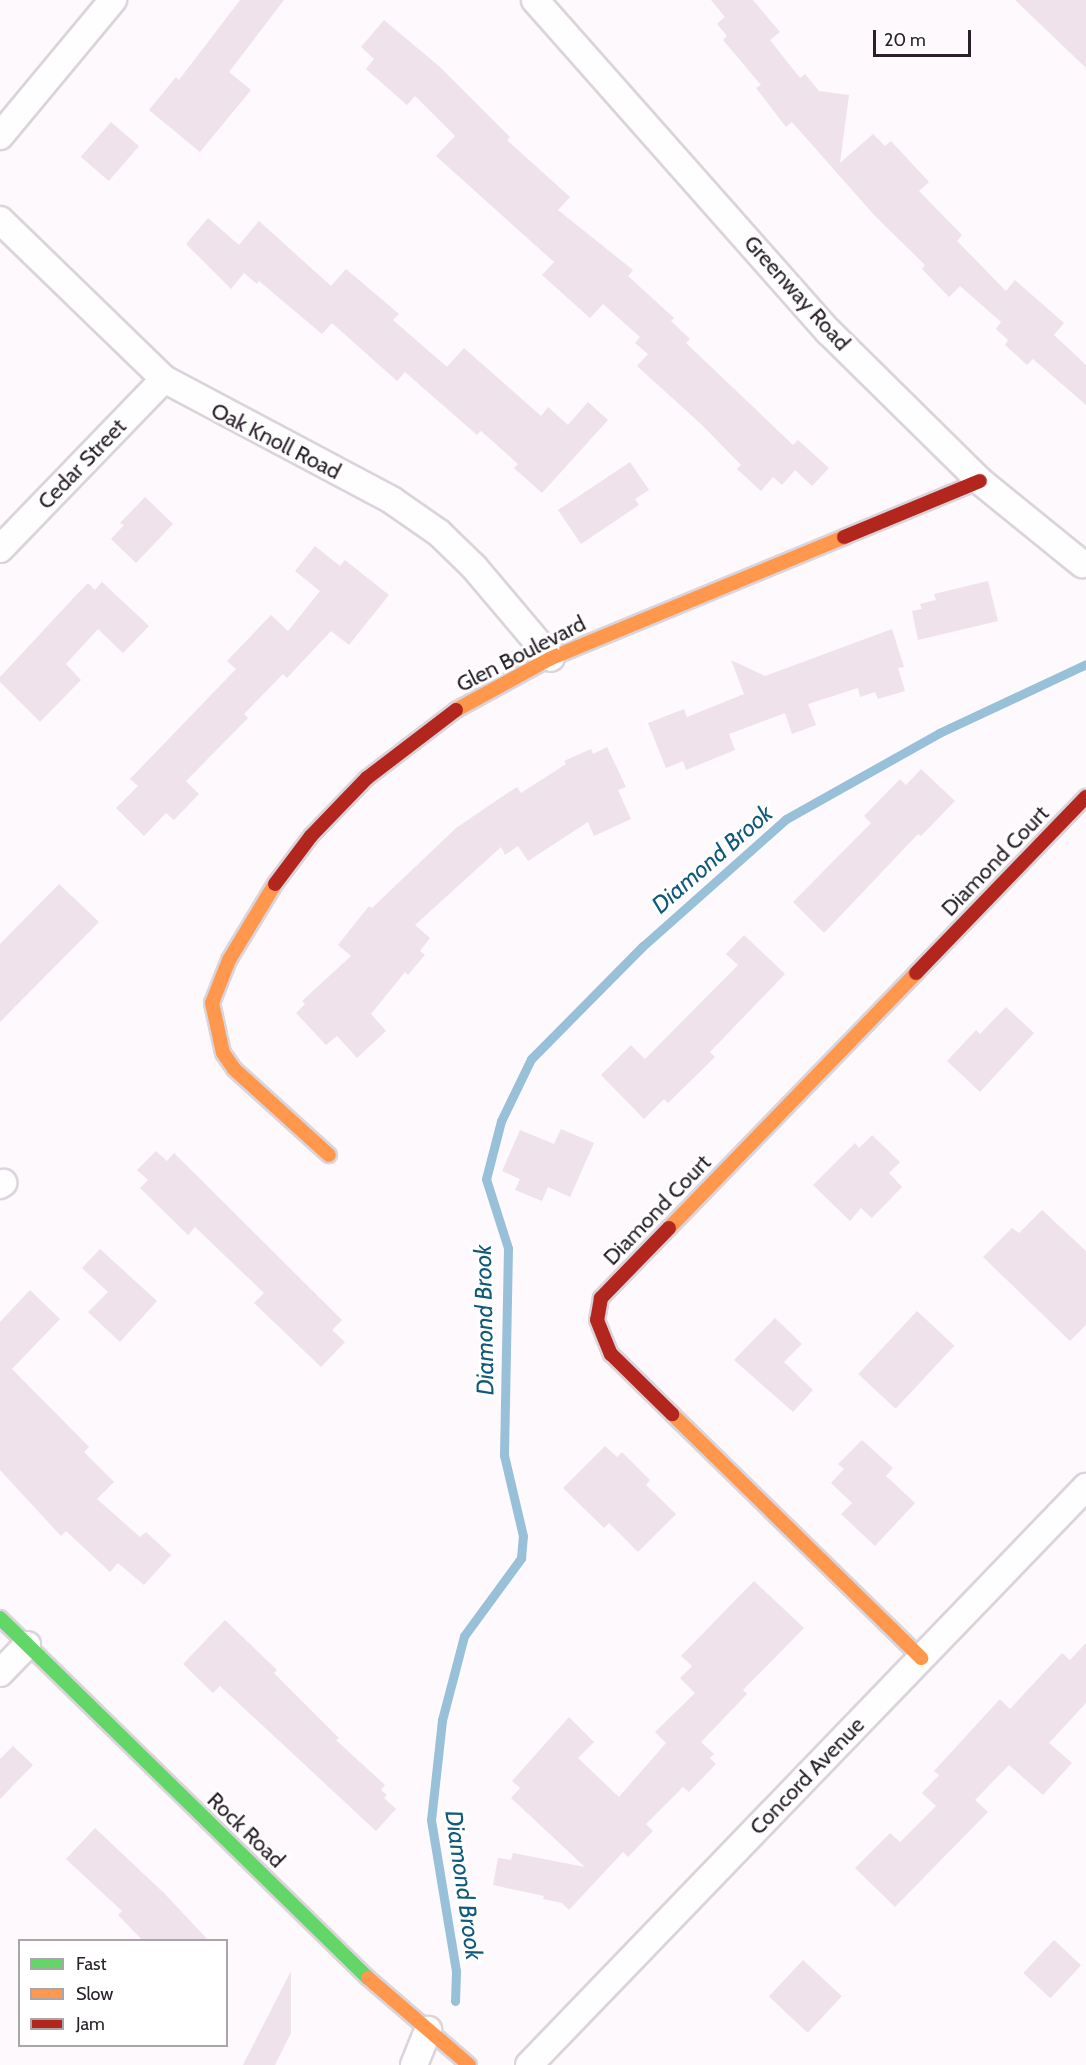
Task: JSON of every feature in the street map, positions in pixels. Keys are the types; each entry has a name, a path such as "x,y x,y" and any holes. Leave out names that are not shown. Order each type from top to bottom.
{"street":[{"path":"0,136 113,0"},
{"name":"Greenway Road","path":"535,0 829,332 980,481 1082,564"},
{"name":"Oak Knoll Road","path":"0,220 125,345 164,379 189,396 393,501 438,533 474,567 551,658"},
{"name":"Cedar Street","path":"0,549 164,379"},
{"name":"Glen Boulevard","path":"328,1155 234,1069 223,1053 213,1013 217,983 270,891 311,836 367,778 420,734 487,690 551,658 980,481"},
{"name":"Diamond Court","path":"921,1658 611,1354 597,1320 601,1298 1086,797"},
{"name":"Concord Avenue","path":"529,2065 1086,1487"},
{"name":"Rock Road","path":"0,1618 372,1983 469,2065"},
{"path":"0,1673 27,1645"},
{"path":"414,2065 428,2030"}],"building":[{"path":"240,0 284,0 229,72 251,90 200,152 149,110 176,77 179,80"},
{"path":"711,0 753,0 780,32 770,40 800,78 805,74 819,91 849,95 840,163 873,134 885,146 891,141 929,182 919,191 962,235 957,241 1006,291 1015,280 1064,323 1054,335 1086,365 1086,405 1033,359 1027,365 1005,345 1008,340 996,329 1001,322 960,286 949,297 922,269 925,265 875,216 792,122 786,127 756,88 761,85 723,40 727,36 717,24 725,17"},
{"path":"1015,0 1086,0 1086,68"},
{"path":"384,20 440,67 510,137 507,140 570,197 558,210 633,270 628,276 674,318 671,321 690,339 686,343 793,445 798,440 829,468 812,486 795,470 782,485 773,477 761,491 737,469 741,465 702,425 637,366 648,354 635,343 640,337 603,304 590,318 542,275 554,262 436,156 455,136 415,96 407,105 366,69 374,59 361,47"},
{"path":"111,122 139,146 109,181 81,157"},
{"path":"208,218 239,245 259,221 331,286 346,269 399,314 393,320 447,367 464,348 541,416 548,407 568,425 588,402 608,420 542,493 514,468 518,464 481,431 477,435 405,372 397,381 332,323 322,334 259,281 257,284 244,273 231,289 186,244"},
{"path":"630,462 649,490 635,499 639,505 581,544 558,510"},
{"path":"145,497 173,524 136,563 111,539 124,525 120,523"},
{"path":"315,546 340,566 345,560 389,595 349,645 331,631 287,678 283,674 244,714 248,718 186,781 199,794 174,820 166,813 144,836 116,808 138,786 130,779 236,669 227,661 271,615 288,631 320,591 295,571"},
{"path":"988,581 998,621 918,640 912,611 922,609 920,604 936,600 934,594"},
{"path":"102,582 149,626 123,653 98,629 66,664 81,680 40,722 0,682 0,677 88,583 95,590"},
{"path":"892,629 904,667 898,668 905,691 878,699 875,692 860,697 858,688 808,704 816,725 792,734 785,713 729,734 735,750 686,770 683,761 666,768 648,723 684,709 687,717 744,694 731,660 765,676"},
{"path":"607,747 626,787 618,790 631,819 594,836 588,822 528,861 518,846 505,855 501,847 415,925 430,938 420,951 425,955 408,975 405,972 371,1014 386,1031 357,1058 337,1036 326,1045 296,1013 305,1004 302,1001 351,956 338,945 369,906 372,908 456,828 506,794 517,787 521,793 566,764 564,761 591,749 593,754"},
{"path":"921,769 955,801 921,836 918,834 824,933 793,902 871,823 864,816 900,779 906,785"},
{"path":"59,884 99,922 0,1022 0,944"},
{"path":"744,935 785,974 710,1052 715,1057 668,1103 664,1099 644,1119 601,1075 631,1045 645,1059 738,965 726,954"},
{"path":"1006,1007 1034,1033 980,1092 947,1061 976,1030 980,1034"},
{"path":"561,1129 594,1143 570,1197 548,1187 542,1201 515,1190 520,1179 502,1171 520,1130 554,1144"},
{"path":"872,1135 900,1162 889,1173 902,1187 872,1218 861,1208 850,1221 813,1185 855,1143 859,1148"},
{"path":"156,1151 167,1161 174,1153 342,1320 332,1330 345,1342 321,1367 254,1303 264,1293 195,1227 188,1235 140,1188 148,1180 137,1170"},
{"path":"1042,1210 1086,1251 1086,1325 1070,1341 983,1257 1012,1228 1019,1233"},
{"path":"100,1249 157,1301 120,1342 88,1312 108,1292 82,1268"},
{"path":"30,1290 60,1319 12,1369 89,1447 84,1452 114,1482 97,1499 140,1537 146,1532 171,1555 144,1585 118,1563 110,1572 66,1531 61,1536 0,1470 0,1322"},
{"path":"917,1311 954,1346 896,1409 858,1374"},
{"path":"775,1318 802,1344 784,1362 813,1390 793,1412 734,1360"},
{"path":"862,1440 893,1468 886,1476 915,1503 875,1546 841,1514 852,1503 831,1483 844,1469 838,1464"},
{"path":"605,1446 617,1457 622,1452 650,1480 646,1485 676,1514 638,1552 609,1523 604,1528 563,1488"},
{"path":"754,1581 804,1628 743,1690 747,1694 701,1742 714,1754 710,1758 716,1764 689,1792 683,1787 646,1824 653,1831 628,1857 623,1852 569,1910 562,1903 543,1899 544,1896 493,1885 498,1858 511,1860 513,1853 585,1867 511,1798 520,1788 512,1781 569,1717 594,1742 578,1758 619,1797 666,1743 655,1732 695,1693 680,1678 692,1666 681,1656"},
{"path":"225,1620 277,1670 274,1673 339,1738 336,1740 385,1785 381,1790 387,1795 384,1798 396,1809 376,1831 220,1686 213,1693 183,1664"},
{"path":"1086,1643 1086,1703 1049,1743 1072,1763 1043,1795 1009,1765 975,1800 988,1812 895,1907 855,1868 890,1833 900,1842 936,1806 922,1793 939,1775 934,1771 1000,1699 1010,1709 1062,1653 1070,1660"},
{"path":"13,1746 33,1765 0,1799 0,1759"},
{"path":"95,1828 165,1894 207,1939 141,1939 118,1915 122,1911 66,1859"},
{"path":"1054,1940 1081,1965 1050,1998 1023,1973"},
{"path":"803,1960 842,1996 808,2033 769,1997"},
{"path":"291,1971 291,2033 275,2065 243,2065"}],"waterway":[{"name":"Diamond Brook","path":"455,2001 456,1971 431,1820 442,1720 464,1636 521,1558 523,1536 504,1455 508,1248 486,1179 501,1121 531,1059 643,946 786,819 939,733 1086,664"}],"traffic: fast":[{"path":"0,1618 368,1978"}],"traffic: slow":[{"path":"456,710 551,658 844,537"},
{"path":"275,884 229,960 212,1003 223,1053 234,1069 329,1155"},
{"path":"669,1228 916,973"},
{"path":"672,1414 921,1658"},
{"path":"368,1978 469,2065"}],"traffic: jam":[{"path":"844,537 980,481"},
{"path":"275,884 311,836 367,778 456,710"},
{"path":"916,973 1086,797"},
{"path":"669,1228 601,1298 597,1320 611,1354 672,1414"}]}
